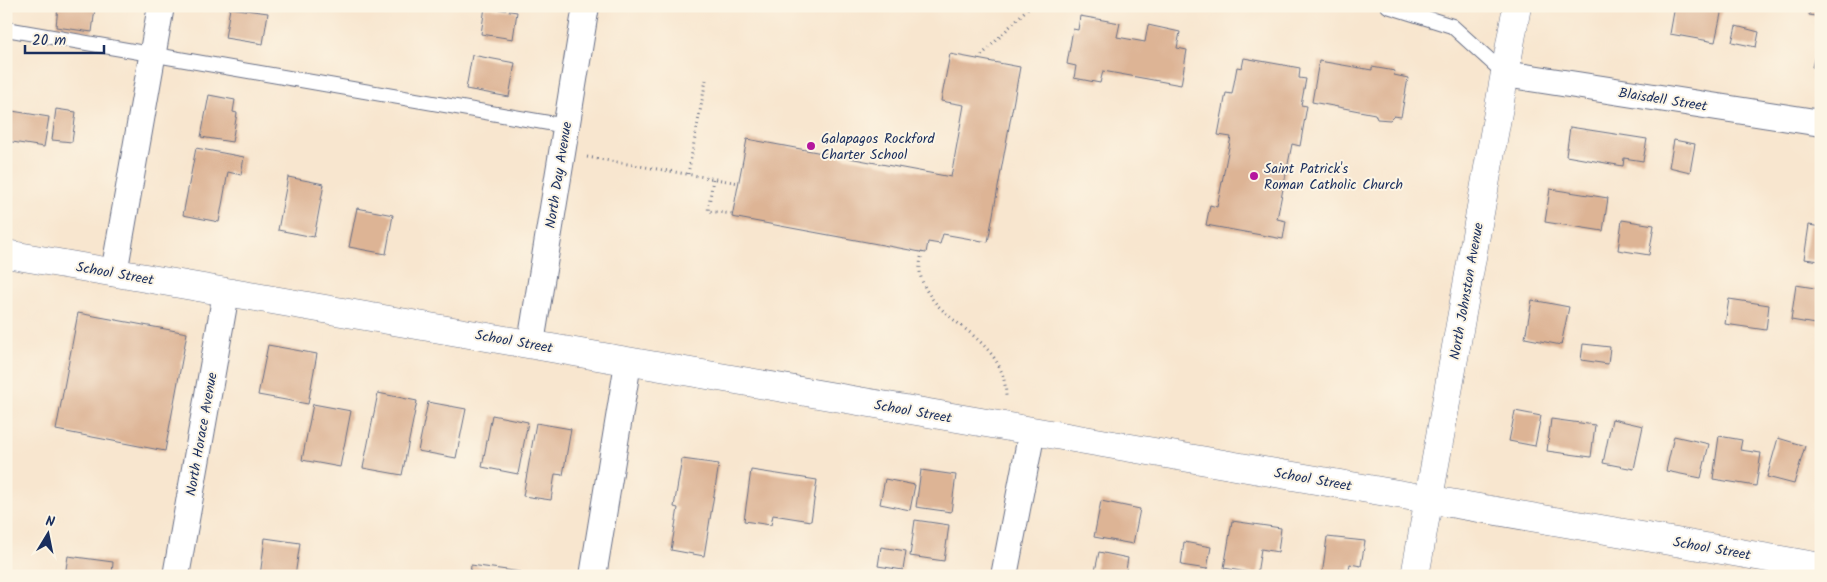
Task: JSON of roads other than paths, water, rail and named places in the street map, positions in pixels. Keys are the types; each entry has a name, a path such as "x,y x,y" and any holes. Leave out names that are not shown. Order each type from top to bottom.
{"main road":[{"name":"North Johnston Avenue","path":"1415,576 1517,6"},
{"name":"School Street","path":"6,254 226,293 531,343 628,363 1821,567"}],"street":[{"path":"114,273 160,6"},
{"name":"North Day Avenue","path":"531,343 586,6"},
{"name":"Blaisdell Street","path":"1505,74 1821,123"},
{"name":"North Horace Avenue","path":"176,576 226,293"},
{"path":"593,576 628,363"},
{"path":"1004,576 1032,431"}],"lane":[{"path":"1388,6 1452,26 1505,74"},
{"path":"6,29 566,126"}],"place":[{"name":"Galapagos Rockford Charter School","path":"811,146"},
{"name":"Saint Patrick's Roman Catholic Church","path":"1254,176"}]}
